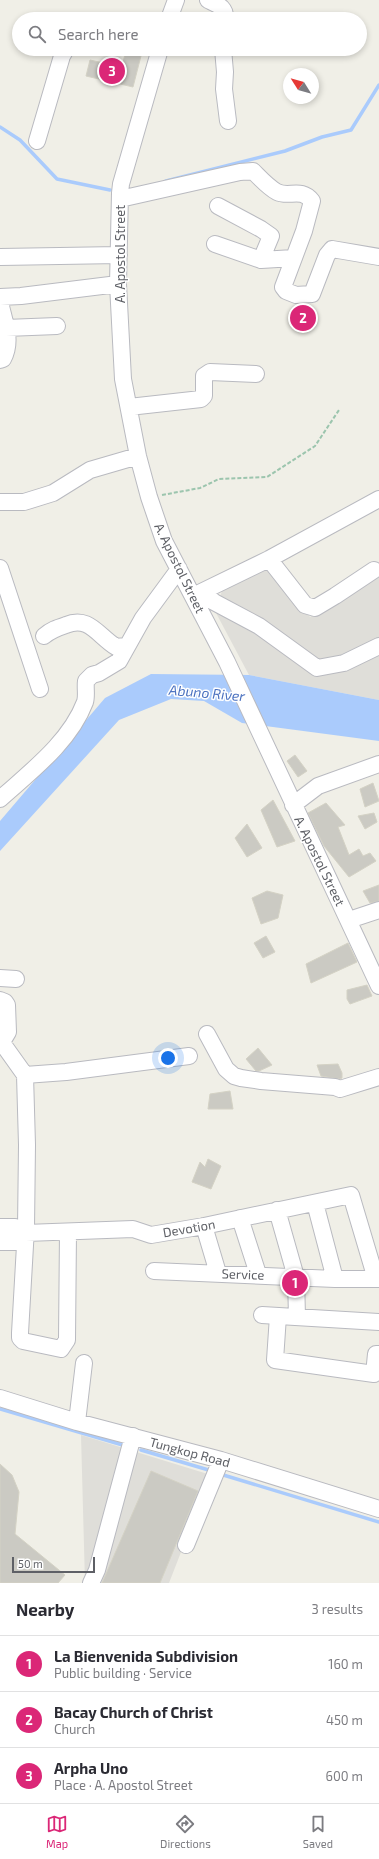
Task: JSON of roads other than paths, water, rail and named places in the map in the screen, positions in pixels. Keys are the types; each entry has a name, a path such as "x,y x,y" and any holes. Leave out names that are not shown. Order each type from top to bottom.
{"street":[{"path":"172,12 176,0"},
{"path":"208,0 224,10 224,12"},
{"path":"38,141 62,56"},
{"name":"A. Apostol Street","path":"154,56 120,192 118,284 123,379 138,456 149,497 164,541 179,569 198,594 227,662 293,805 349,920 379,986"},
{"path":"224,56 225,72 224,89 228,121"},
{"path":"120,192 253,171 278,193 298,193 308,195 312,200 304,231 283,287 286,291 296,295 313,293 327,255 332,250 379,257"},
{"path":"218,206 271,236 261,260"},
{"path":"215,244 261,260 294,258"},
{"path":"0,257 119,255"},
{"path":"0,297 21,296 118,284"},
{"path":"0,302 9,342 8,351 3,359 0,360"},
{"path":"6,328 57,326"},
{"path":"129,407 201,399 204,396 204,376 210,372 256,374"},
{"path":"0,502 24,502 53,493 90,470 138,456"},
{"path":"198,594 269,559 379,499"},
{"path":"269,559 305,605 314,608 374,570"},
{"path":"0,568 40,689"},
{"path":"0,799 56,747 78,717 86,700 86,681 92,675 99,673 118,661 143,618 179,569"},
{"path":"198,594 259,626 317,668 344,663 379,646"},
{"path":"44,636 51,630 74,621 86,623 116,647 126,646"},
{"path":"293,805 318,786 379,764"},
{"path":"349,920 379,910"},
{"path":"0,978 16,978"},
{"path":"0,1000 5,1002 7,1005 8,1032 1,1041 25,1075 27,1145 26,1233 20,1338 23,1341 61,1349 65,1346 67,1340 68,1232"},
{"path":"207,1034 226,1069 241,1078 335,1087 340,1089 379,1078"},
{"path":"25,1075 66,1072 188,1056"},
{"name":"Devotion","path":"0,1227 15,1227 26,1233 133,1229 151,1235 204,1226 351,1195 378,1279"},
{"path":"315,1203 335,1279"},
{"path":"277,1210 296,1277 297,1317"},
{"path":"240,1218 258,1274"},
{"path":"204,1226 218,1273"},
{"name":"Devotion","path":"0,1242 15,1242 26,1233"},
{"name":"Service","path":"154,1270 335,1279 378,1279"},
{"path":"262,1315 379,1322"},
{"path":"278,1316 275,1360 374,1374 376,1354 379,1354"},
{"path":"77,1422 84,1363"},
{"name":"Tungkop Road","path":"0,1398 77,1422 221,1460 379,1509"},
{"path":"91,1583 97,1570 133,1436"},
{"path":"186,1545 221,1460"}],"water":[{"name":"Abuno River","path":"151,674 249,675 379,700 379,741 242,723 204,701 171,699 119,720 0,851 0,821 105,698"}],"waterway":[{"path":"166,181 285,151 322,137 351,130 379,85"},
{"path":"0,127 20,140 57,179 110,190"},
{"path":"0,1409 126,1446"},
{"path":"141,1450 212,1471"},
{"path":"220,1474 379,1522"}],"place":[{"name":"Arpha Uno","path":"112,71"},
{"name":"Bacay Church of Christ","path":"303,318"},
{"name":"La Bienvenida Subdivision","path":"295,1283"}]}
